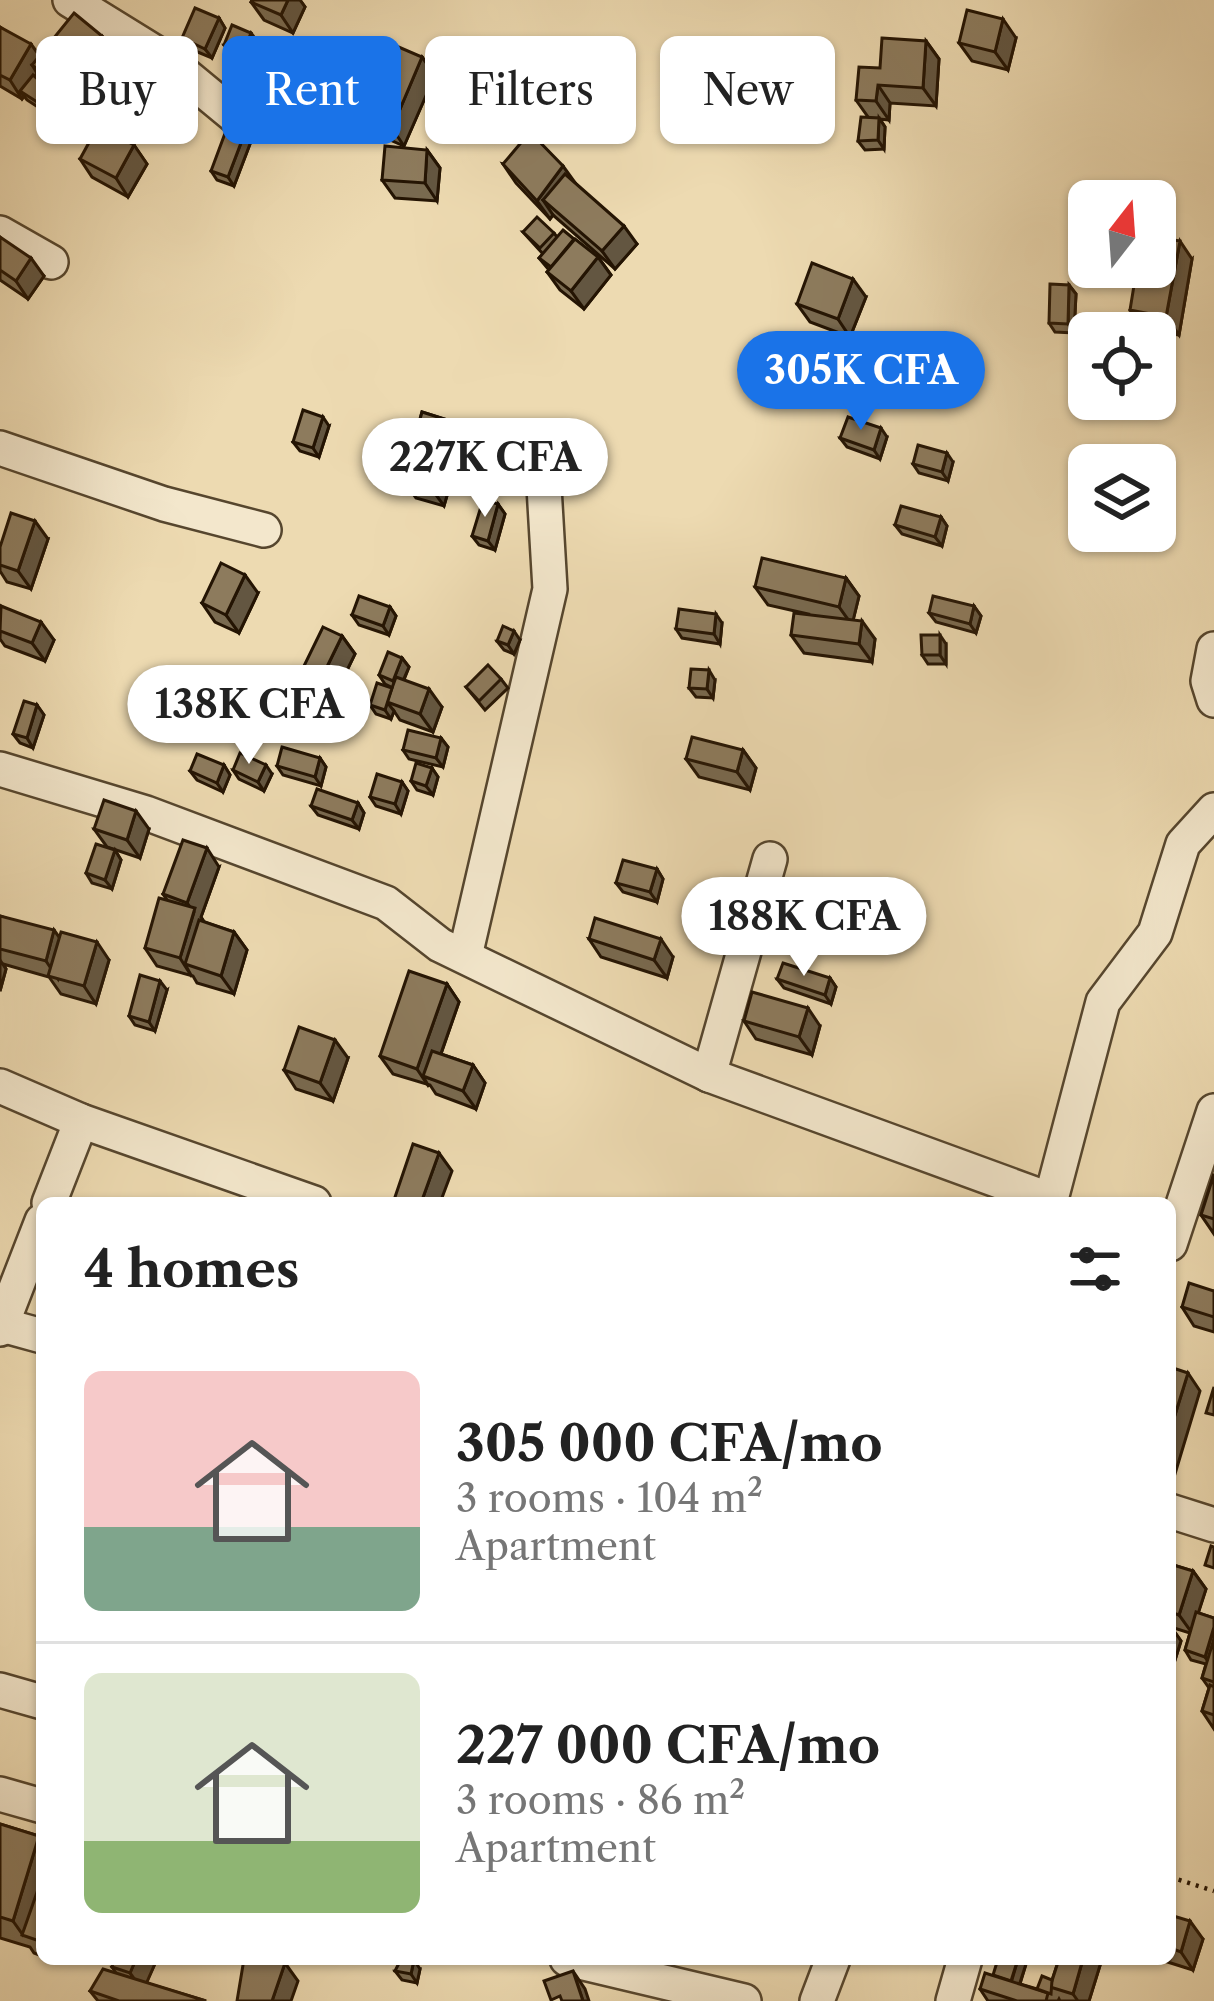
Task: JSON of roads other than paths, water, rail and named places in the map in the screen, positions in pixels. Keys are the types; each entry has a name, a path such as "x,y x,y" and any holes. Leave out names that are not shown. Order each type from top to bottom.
{"street":[{"path":"70,0 167,60 222,105"},
{"path":"0,233 51,262"},
{"path":"0,448 164,504 264,530"},
{"path":"466,956 550,589 542,452"},
{"path":"1214,650 1208,681 1214,700"},
{"path":"0,770 146,813 386,903 440,945 709,1075 1039,1197"},
{"path":"1051,1197 1103,1002 1155,932 1183,844 1214,810"},
{"path":"709,1075 770,859"},
{"path":"0,1086 81,1121 297,1197"},
{"path":"1176,1226 1214,1111"},
{"path":"51,1197 81,1121"},
{"path":"36,1237 1,1327 36,1335"},
{"path":"1176,1513 1214,1525"},
{"path":"0,1690 36,1700"},
{"path":"0,1795 36,1804"},
{"path":"593,1965 744,2001"},
{"path":"818,2001 830,1965"},
{"path":"953,2001 963,1965"}]}
